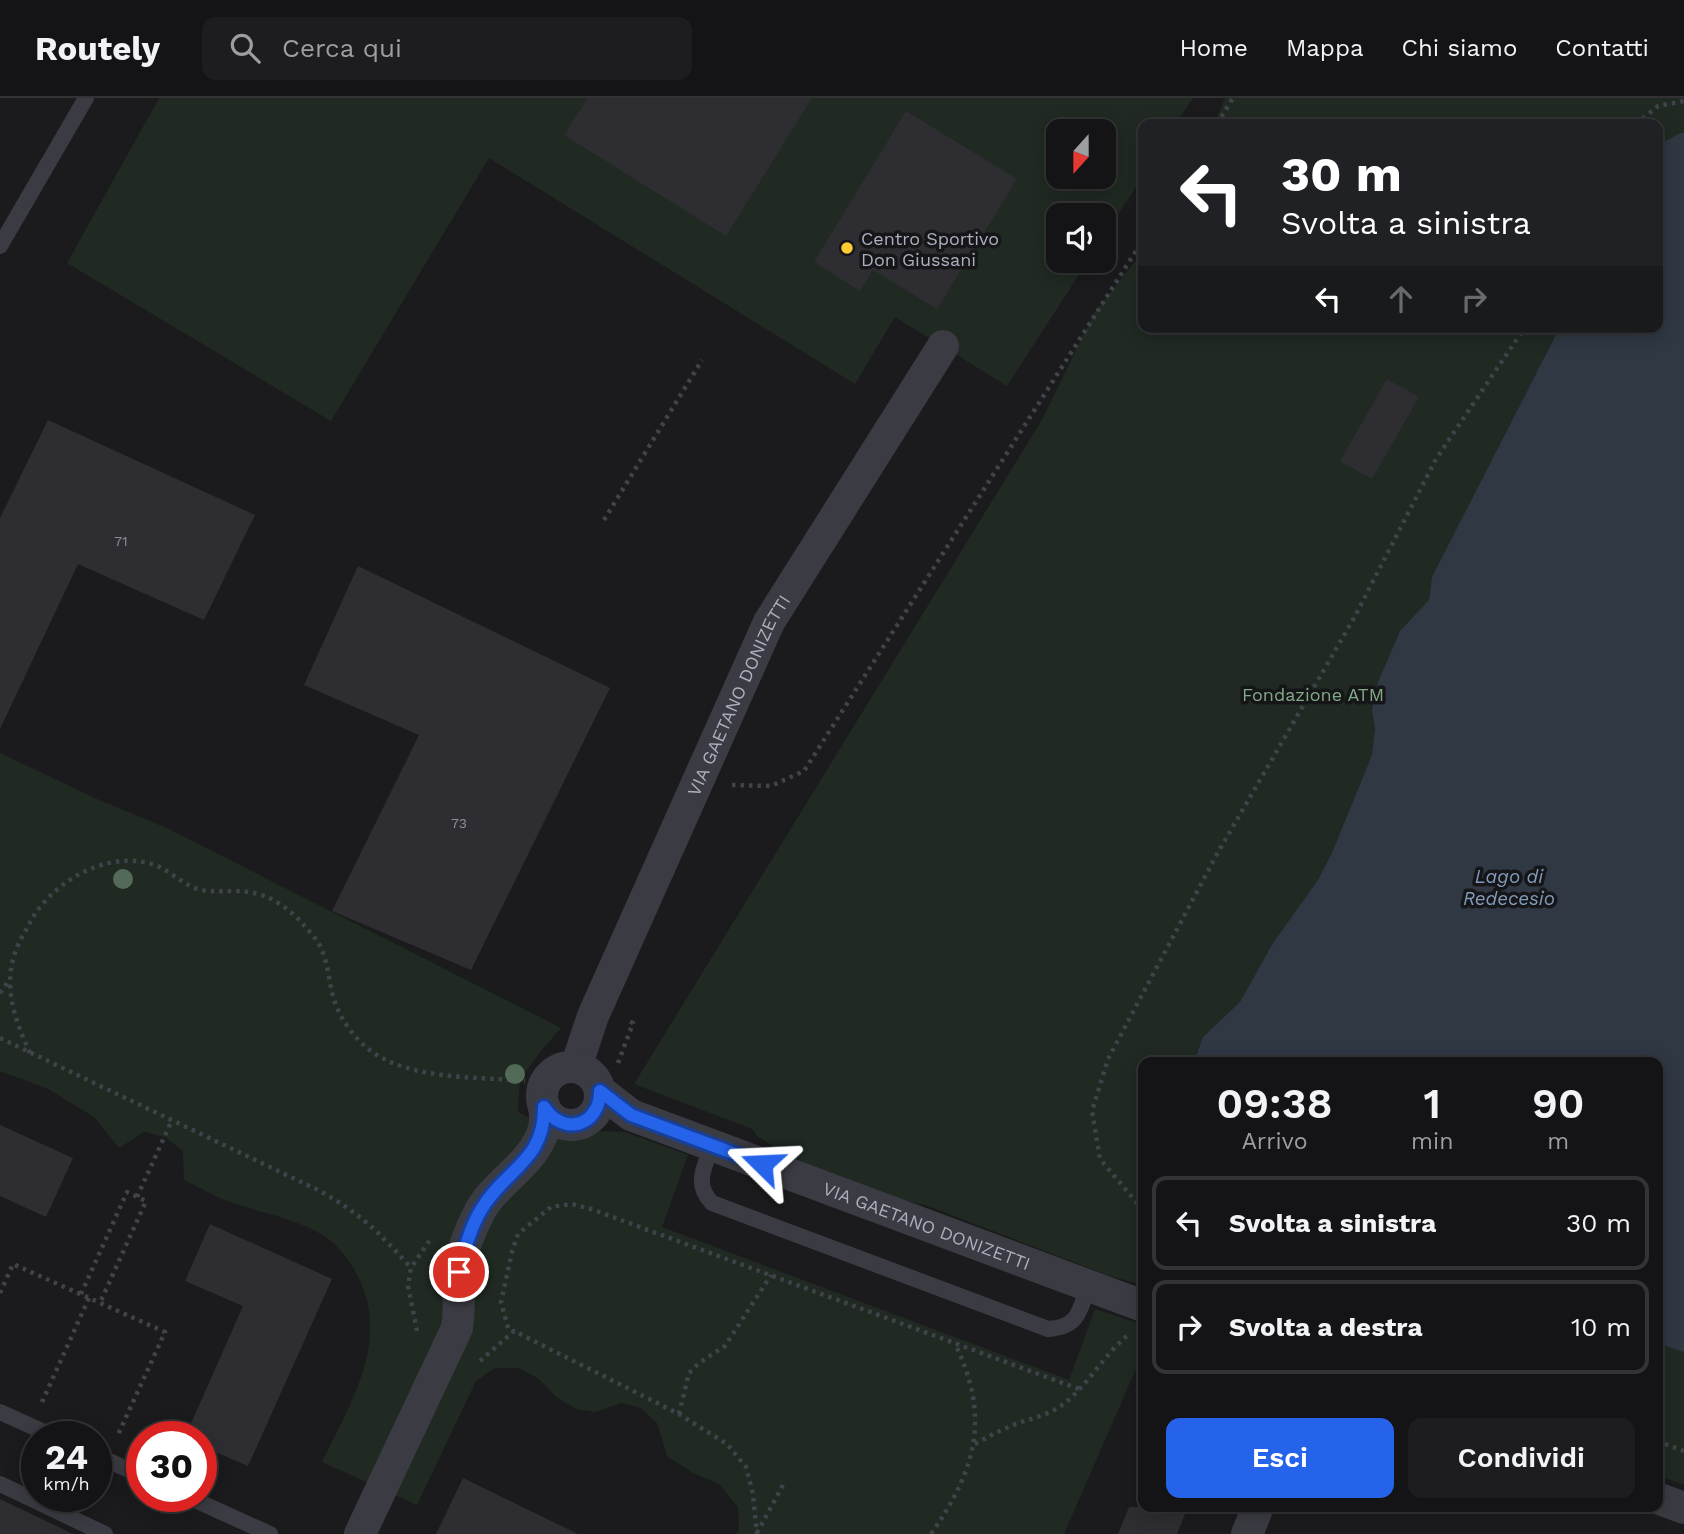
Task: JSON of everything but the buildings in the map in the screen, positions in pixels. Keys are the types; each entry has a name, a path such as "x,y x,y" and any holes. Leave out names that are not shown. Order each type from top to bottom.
{"street":[{"name":"VIA GAETANO DONIZETTI","path":"576,1067 593,1016 769,622 943,346"},
{"path":"566,1067 576,1067 592,1075 600,1091 600,1100 592,1116 575,1124 557,1121 538,1094 549,1078 566,1067"},
{"name":"VIA GAETANO DONIZETTI","path":"600,1091 631,1115 1088,1286 1137,1319"},
{"path":"360,1534 457,1328 460,1304 459,1272 466,1243 480,1212 495,1189 526,1160 545,1126 538,1094"},
{"path":"1663,1500 1684,1508"},
{"path":"1247,1534 1256,1512"}],"lane":[{"path":"0,246 86,98"},
{"path":"712,1145 701,1178 703,1194 712,1203 725,1208 1048,1329 1064,1328 1074,1320 1088,1286"},
{"path":"0,1412 21,1421"},
{"path":"0,1484 73,1527 105,1534"},
{"path":"217,1510 270,1534"}],"path":[{"path":"1220,119 1233,98"},
{"path":"1642,119 1658,106 1684,101"},
{"path":"696,785 771,786 804,771 1138,248"},
{"path":"1138,1204 1100,1159 1092,1111 1108,1059 1217,854 1354,618 1436,458 1521,333"},
{"path":"604,520 702,360"},
{"path":"30,1053 15,1020 9,981 18,944 36,912 59,888 108,862 135,860 157,866 198,889 254,892 278,903 300,920 319,943 328,967 335,1004 347,1027 367,1048 391,1063 415,1072 538,1094"},
{"path":"0,993 9,981"},
{"path":"0,1038 348,1207 376,1228 411,1268"},
{"path":"137,1197 172,1120"},
{"path":"81,1294 127,1192 146,1201 100,1303"},
{"path":"508,1328 501,1302 518,1234 551,1207 572,1204 1079,1389"},
{"path":"417,1332 408,1286 411,1268 432,1237"},
{"path":"0,1293 13,1264 165,1332 112,1438"},
{"path":"679,1415 690,1373 699,1363 725,1346 771,1275"},
{"path":"33,1421 89,1298"},
{"path":"975,1444 1063,1405 1137,1319"},
{"path":"472,1370 513,1331 679,1415 727,1444 746,1467 753,1494 757,1534"},
{"path":"931,1534 955,1496 975,1444 974,1399 965,1366 954,1343"},
{"path":"1663,1443 1684,1451"},
{"path":"757,1534 784,1483"}],"green space":[{"name":"Centro Sportivo Don Giussani","path":"159,98 1193,98 1179,119 1138,119 1138,184 1116,218 1116,203 1046,203 1046,273 1080,273 1007,386 895,317 855,384 489,158 331,421 67,263"},
{"name":"Fondazione ATM","path":"1225,98 1684,98 1684,1485 1663,1477 1663,1057 1138,1057 1138,1284 1107,1275 928,1206 833,1184 757,1136 752,1129 634,1084 1043,418 1094,313 1138,257 1138,333 1663,333 1663,119 1216,119"},
{"path":"0,753 169,829 561,1028 520,1080 518,1112 545,1127 570,1136 597,1131 625,1132 688,1155 662,1227 1069,1380 1095,1309 1138,1323 1138,1364 1064,1534 736,1534 739,1530 738,1507 719,1484 693,1473 667,1456 657,1423 641,1408 621,1403 595,1412 576,1409 556,1397 539,1379 519,1368 495,1368 476,1381 417,1505 322,1462 355,1393 369,1345 370,1320 366,1296 344,1254 330,1240 308,1227 222,1199 184,1180 183,1151 165,1137 144,1132 119,1148 94,1117 48,1089 0,1071"}],"water":[{"name":"Lago di Redecesio","path":"1684,133 1684,1352 1663,1345 1663,1057 1196,1057 1203,1037 1240,1002 1273,943 1318,880 1332,853 1372,755 1375,728 1372,710 1378,682 1400,631 1429,600 1432,577 1557,333 1663,333 1663,143"}],"place":[{"name":"Centro Sportivo Don Giussani","path":"847,248"}],"route":[{"path":"459,1272 466,1243 480,1212 495,1189 526,1160 537,1144 545,1126 544,1107 549,1115 565,1124 584,1122 597,1109 600,1091 631,1115 762,1164"}]}
